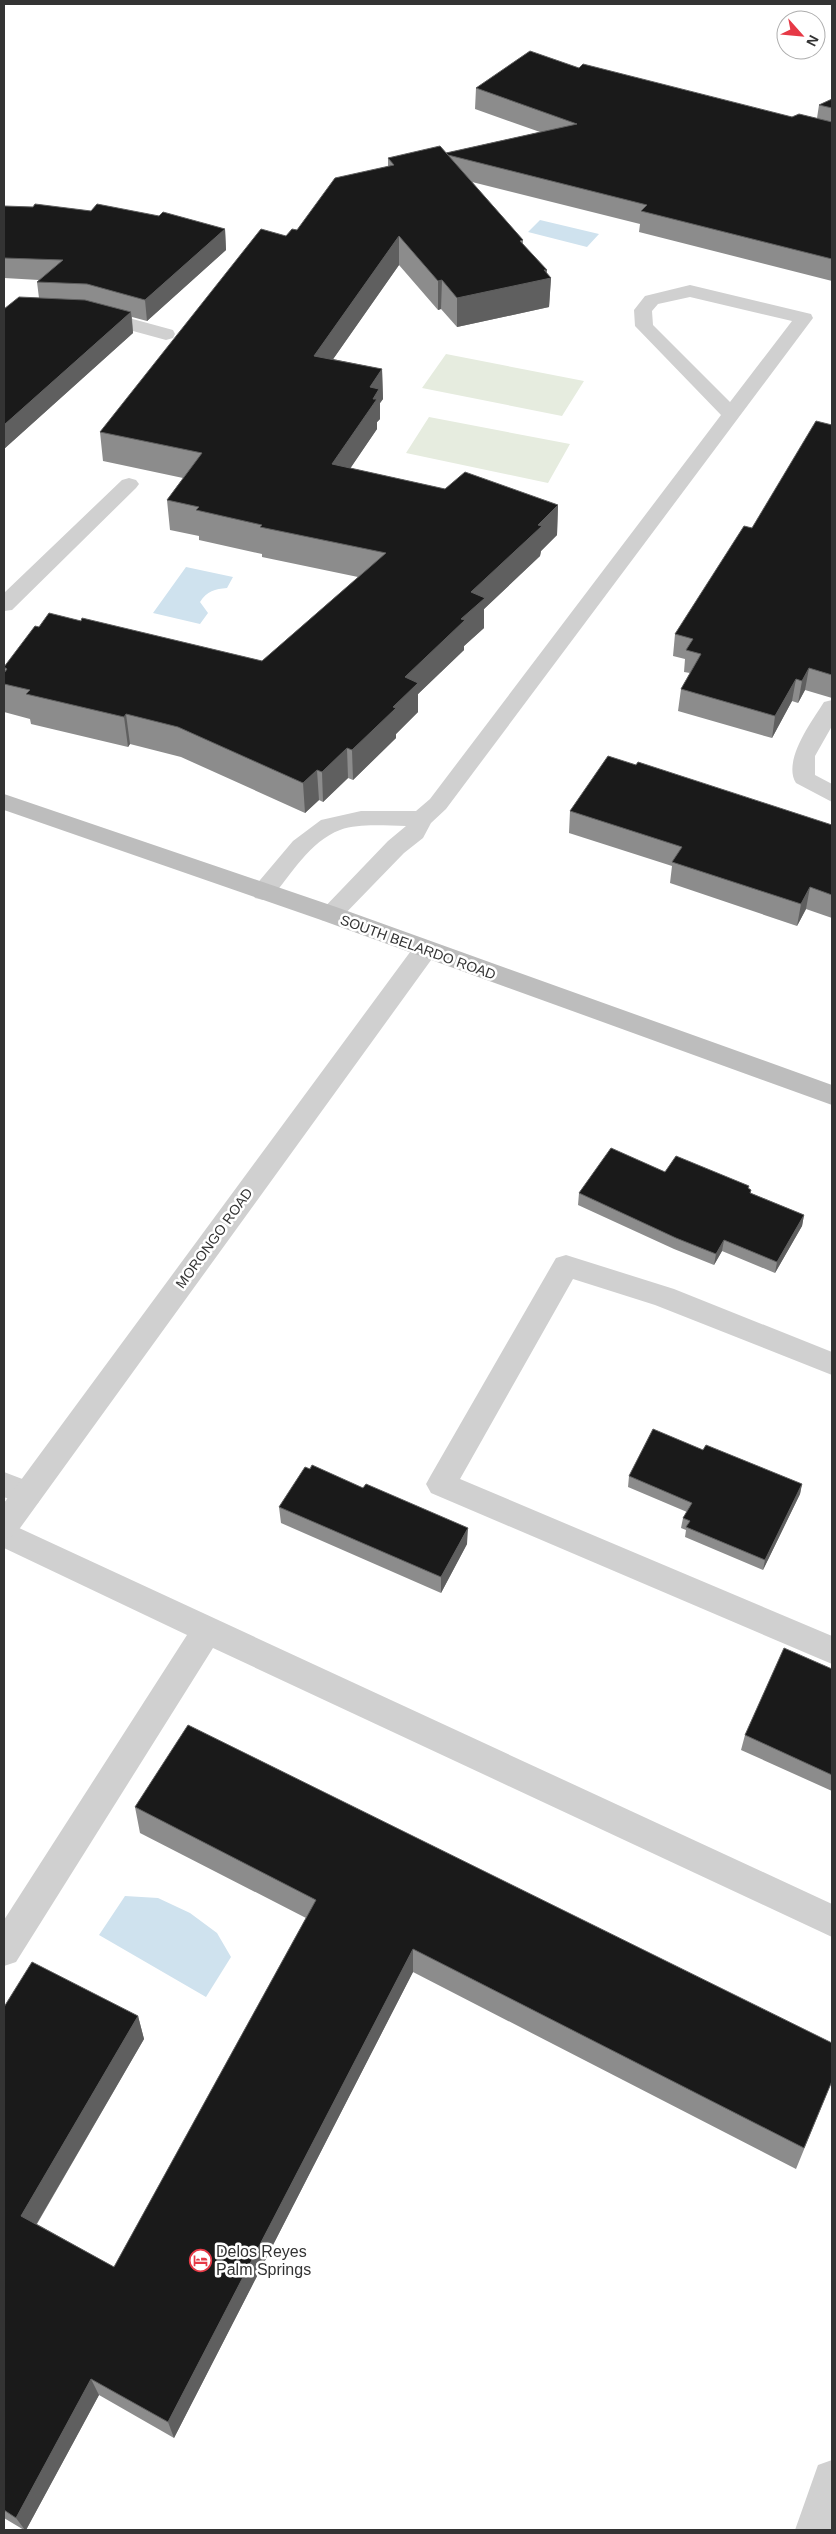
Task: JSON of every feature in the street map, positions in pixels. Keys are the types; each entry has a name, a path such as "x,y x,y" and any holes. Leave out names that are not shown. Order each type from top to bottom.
{"street":[{"path":"330,914 396,847 415,832 421,819 438,804 804,318 690,291 652,300 643,310 644,326 731,414"},
{"path":"79,313 166,334"},
{"path":"4,606 129,484"},
{"path":"832,707 804,756 804,778 832,794"},
{"name":"SOUTH BELARDO ROAD","path":"4,802 330,914 425,950 832,1095"},
{"path":"263,892 305,845 328,826 352,821 421,819"},
{"name":"MORONGO ROAD","path":"4,1526 16,1489 425,950"},
{"path":"832,1364 664,1297 566,1266 441,1484 832,1650"},
{"path":"4,1534 832,1921"},
{"path":"4,1950 208,1630"},
{"path":"814,2530 832,2479"}],"shaded area":[{"path":"446,354 584,381 562,416 422,388"},
{"path":"429,417 570,444 548,483 406,453"}],"water":[{"path":"540,220 599,234 587,247 528,232"},
{"path":"186,567 233,577 227,588 212,591 205,595 200,602 208,613 200,624 153,613"},
{"path":"125,1896 158,1898 190,1913 217,1933 231,1957 206,1997 99,1935"}],"building":[{"path":"530,51 579,68 583,64 792,117 799,114 832,122 832,259 641,211 647,205 448,155 446,153 577,124 476,88"},
{"path":"832,99 832,108 819,105"},
{"path":"440,146 523,240 520,241 547,270 544,270 551,278 457,298 442,280 438,281 399,236 314,356 382,369 370,387 379,389 373,399 377,399 332,464 445,489 465,472 558,505 538,525 542,526 471,592 485,598 461,619 465,620 405,677 418,683 393,707 396,708 352,750 347,748 322,772 317,770 303,783 178,727 126,714 124,717 26,694 30,690 4,684 4,673 7,669 4,667 35,626 39,627 49,613 81,621 82,618 262,661 386,553 260,527 262,525 196,510 199,507 167,500 202,453 100,432 261,229 286,236 292,229 297,230 335,178 394,165 388,158"},
{"path":"35,204 91,211 97,204 159,216 163,212 225,229 145,300 87,284 37,282 63,260 4,258 4,206 33,207"},
{"path":"19,297 85,300 131,312 4,425 4,309"},
{"path":"816,421 832,425 832,675 809,668 802,681 796,679 775,716 681,689 701,654 686,650 693,639 675,634 744,526 752,528"},
{"path":"608,756 636,765 638,762 832,825 832,895 810,887 801,904 672,862 682,847 570,811"},
{"path":"611,1148 665,1172 676,1156 749,1186 750,1193 804,1215 777,1262 724,1240 716,1254 676,1238 579,1193"},
{"path":"653,1429 703,1450 706,1445 802,1484 765,1560 686,1527 690,1521 683,1518 692,1503 629,1476"},
{"path":"312,1465 363,1488 366,1484 468,1528 441,1577 279,1507 305,1467 310,1469"},
{"path":"784,1648 832,1669 832,1775 745,1735"},
{"path":"188,1725 832,2043 832,2081 804,2148 413,1949 168,2422 91,2379 16,2518 4,2510 4,2007 32,1962 138,2016 21,2216 114,2267 316,1900 135,1807"}],"place":[{"name":"Delos Reyes Palm Springs","path":"200,2260"}]}
